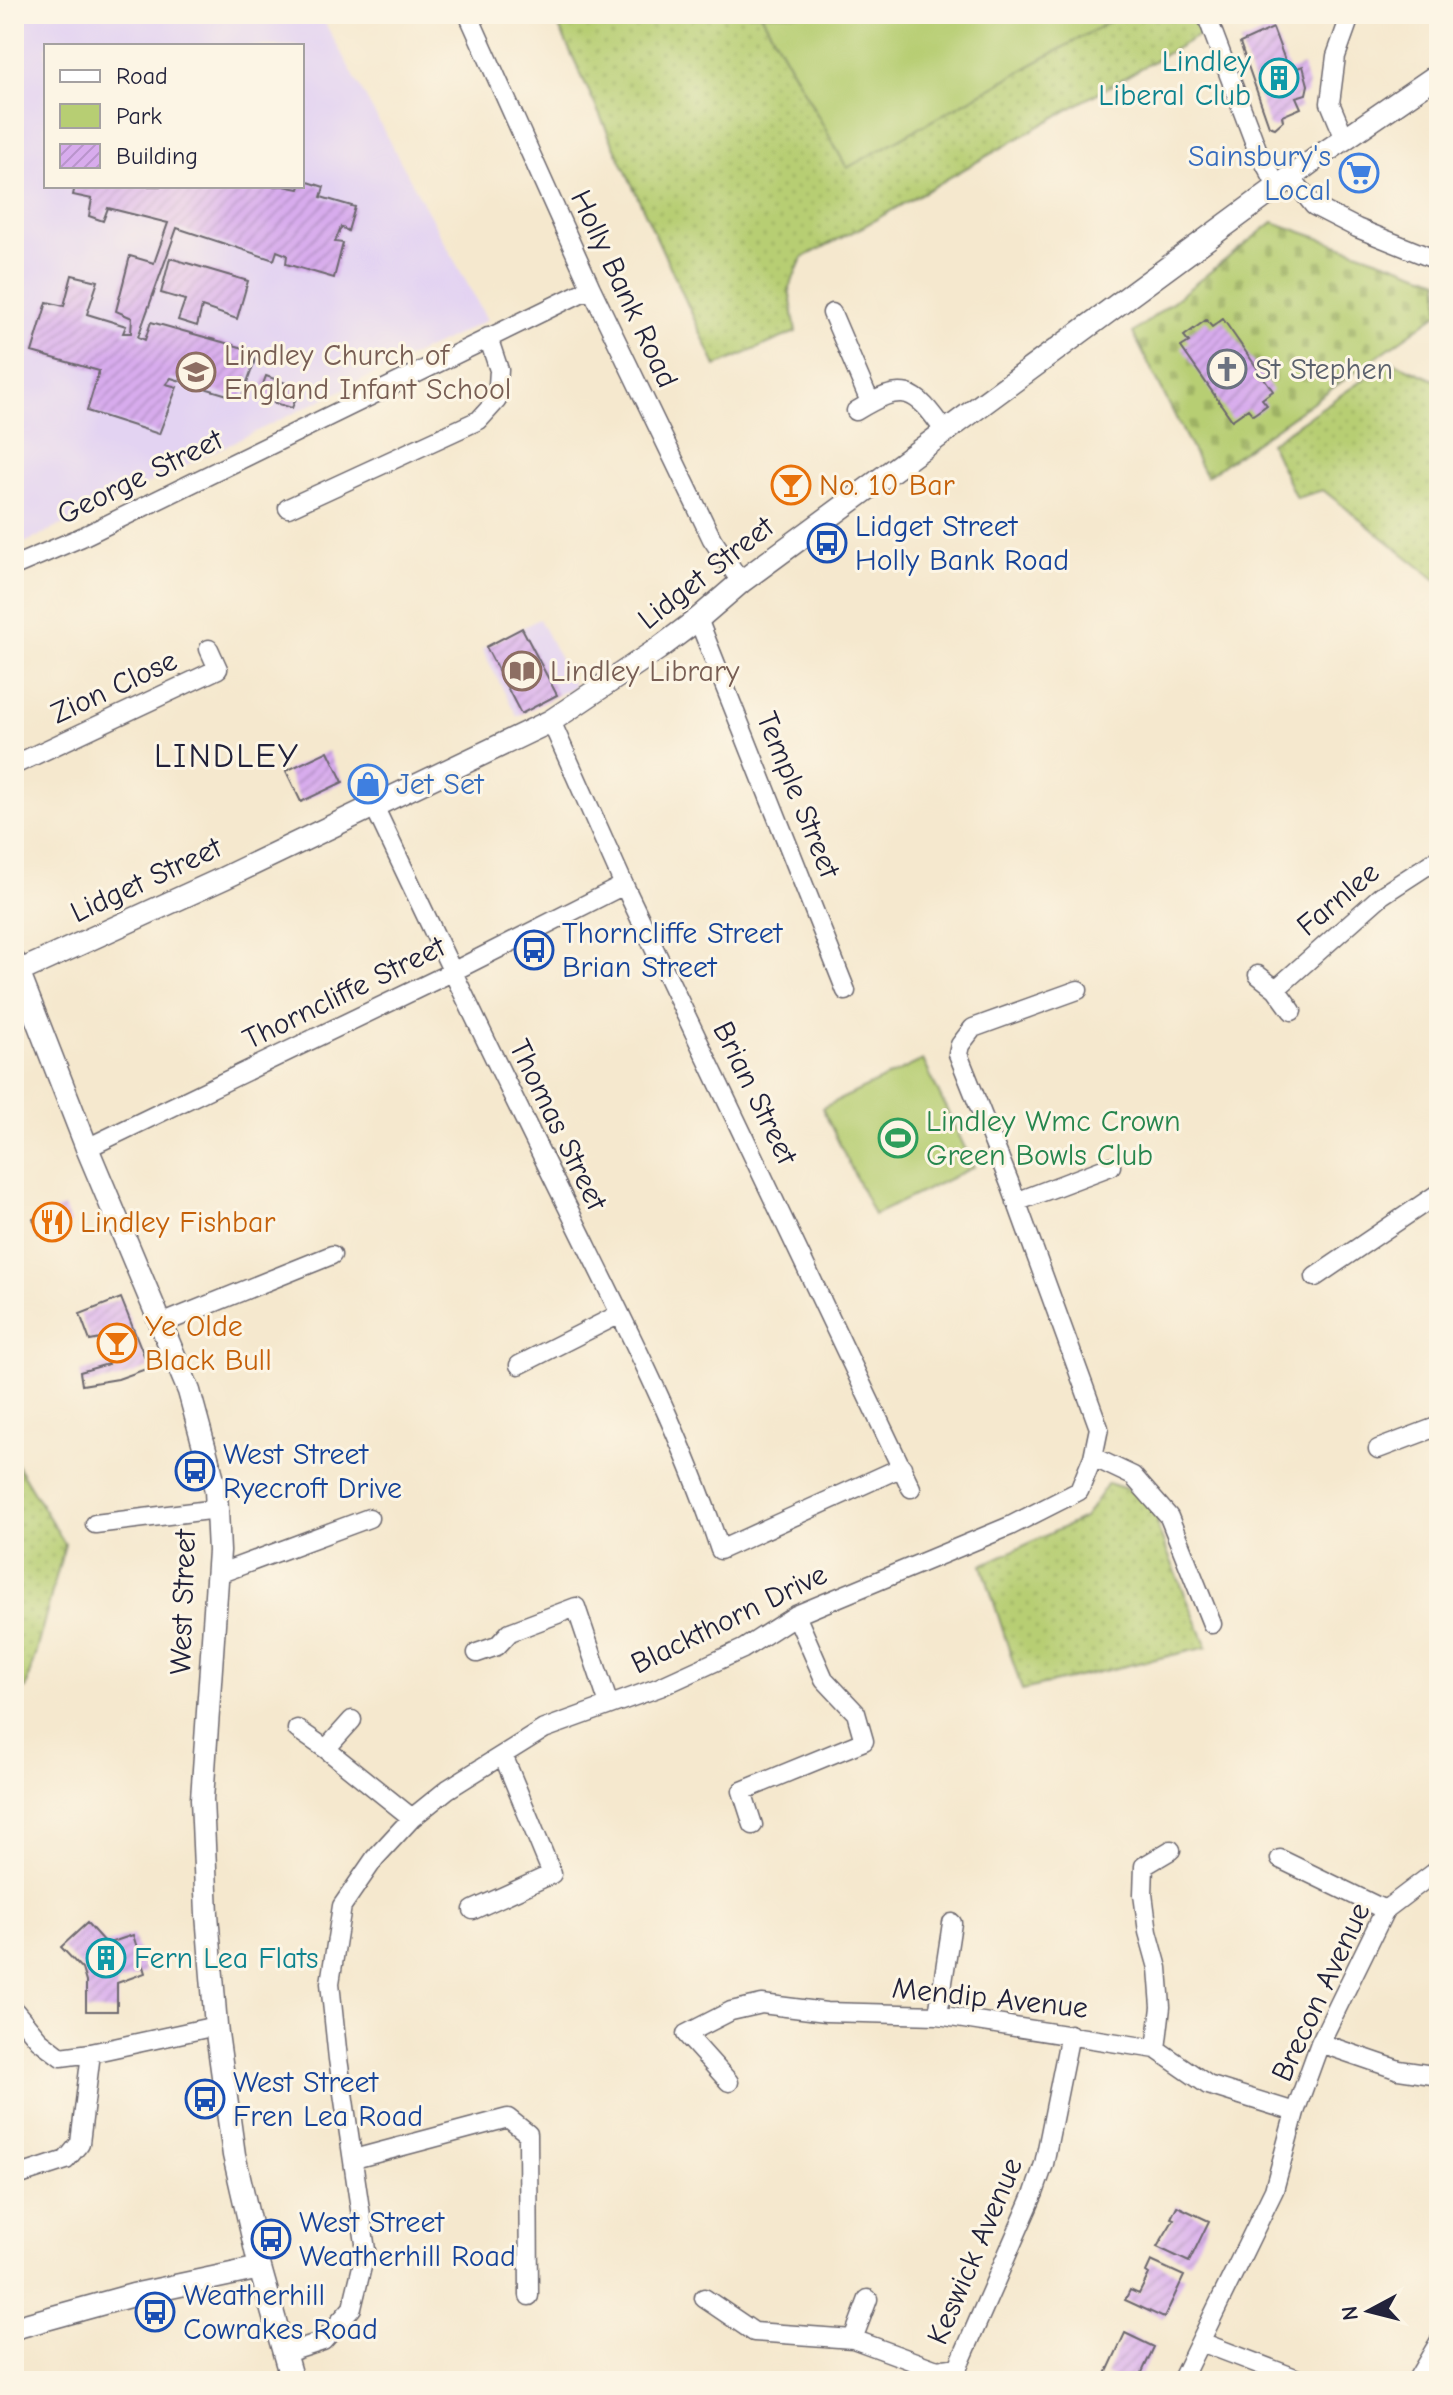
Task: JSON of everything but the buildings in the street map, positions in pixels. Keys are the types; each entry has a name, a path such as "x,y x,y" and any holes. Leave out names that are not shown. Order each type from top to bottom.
{"street":[{"name":"Holly Bank Road","path":"468,14 591,288 712,539 741,582"},
{"path":"1206,14 1257,149 1285,182 1314,206 1357,228 1439,261"},
{"path":"1345,139 1330,103 1336,56 1351,14"},
{"name":"Lidget Street","path":"16,966 224,878 551,721 698,619 741,582 1285,182 1439,74"},
{"name":"George Street","path":"14,566 82,537 591,288"},
{"path":"832,313 863,406 887,393 907,393 927,405 945,432"},
{"path":"288,508 479,420 497,400 499,370 488,337"},
{"name":"Temple Street","path":"698,619 846,991"},
{"name":"Zion Close","path":"14,765 218,669 209,649"},
{"name":"Brian Street","path":"551,721 624,885 911,1488"},
{"name":"Thomas Street","path":"374,806 620,1314 689,1469 720,1550 902,1467"},
{"name":"Farnlee","path":"1276,989 1382,895 1439,858"},
{"name":"Thorncliffe Street","path":"87,1148 452,972 624,885"},
{"name":"West Street","path":"16,966 87,1148 189,1391 216,1490 218,1574 202,1799 216,2026 234,2155 260,2268 292,2381"},
{"path":"1258,975 1276,989 1292,1011"},
{"name":"Blackthorn Drive","path":"283,2354 323,2341 352,2308 366,2250 330,1983 342,1906 375,1858 412,1818 448,1789 544,1729 660,1687 743,1649 796,1615 1010,1526 1079,1491 1093,1457 1099,1428 958,1054 960,1045 973,1028 1078,990"},
{"path":"1016,1202 1111,1166"},
{"path":"1315,1277 1437,1199"},
{"path":"161,1324 332,1255"},
{"path":"519,1365 620,1314"},
{"path":"1378,1449 1439,1426"},
{"path":"1093,1457 1133,1476 1169,1517 1212,1624"},
{"path":"95,1524 217,1509"},
{"path":"218,1574 369,1518"},
{"path":"477,1653 497,1646 510,1632 576,1607 609,1705"},
{"path":"753,1825 742,1791 864,1741 856,1713 824,1679 796,1615"},
{"path":"326,1749 352,1720"},
{"path":"297,1729 412,1818"},
{"path":"473,1910 552,1874 503,1755"},
{"path":"1156,2049 1161,2007 1158,1968 1148,1932 1143,1894 1144,1866 1171,1850"},
{"path":"1280,1859 1385,1910"},
{"name":"Brecon Avenue","path":"1181,2381 1274,2190 1295,2112 1320,2043 1385,1910 1439,1869"},
{"path":"938,2015 952,1923"},
{"name":"Mendip Avenue","path":"729,2082 686,2034 731,2011 762,2004 826,2012 938,2015 1156,2049 1208,2085 1295,2112"},
{"path":"14,2010 39,2040 61,2057 216,2026"},
{"name":"Keswick Avenue","path":"704,2298 754,2332 853,2339 937,2370 958,2367 1044,2164 1070,2034"},
{"path":"1320,2043 1399,2070 1439,2076"},
{"path":"14,2177 66,2160 80,2143 91,2053"},
{"path":"354,2159 508,2118 528,2134 529,2296"},
{"path":"14,2328 133,2295 260,2268"},
{"path":"853,2339 868,2299"},
{"path":"1201,2342 1303,2381"},
{"path":"1416,2381 1439,2342"}],"shaded area":[{"path":"14,14 320,14 487,320 14,548 19,149 14,151"},
{"name":"Lindley Library","path":"539,619 574,686 517,716 482,649"}],"green space":[{"path":"553,14 1193,14 1201,34 864,226 802,258 789,288 796,332 716,366"},
{"path":"761,14 1123,14 847,168"},
{"path":"1273,222 1439,280 1439,313 1206,477 1133,333"},
{"path":"1391,361 1439,382 1439,582 1323,490 1296,498 1270,443"},
{"name":"Lindley Wmc Crown Green Bowls Club","path":"923,1060 974,1167 874,1215 822,1108"},
{"path":"14,1460 65,1544 26,1688 14,1692"},
{"path":"1108,1483 1136,1492 1156,1511 1159,1532 1207,1647 1022,1690 982,1565 1084,1518"}],"place":[{"name":"Lindley Liberal Club","path":"1279,78"},
{"name":"Sainsbury's Local","path":"1359,173"},
{"name":"St Stephen","path":"1227,369"},
{"name":"Lindley Church of England Infant School","path":"196,372"},
{"name":"No. 10 Bar","path":"791,485"},
{"name":"Lidget Street Holly Bank Road","path":"827,543"},
{"name":"Lindley Library","path":"522,671"},
{"name":"Jet Set","path":"368,784"},
{"name":"Thorncliffe Street Brian Street","path":"534,950"},
{"name":"Lindley Wmc Crown Green Bowls Club","path":"898,1138"},
{"name":"Lindley Fishbar","path":"52,1222"},
{"name":"Ye Olde Black Bull","path":"117,1343"},
{"name":"West Street Ryecroft Drive","path":"195,1471"},
{"name":"Fern Lea Flats","path":"106,1958"},
{"name":"West Street Fren Lea Road","path":"205,2099"},
{"name":"West Street Weatherhill Road","path":"271,2239"},
{"name":"Weatherhill Cowrakes Road","path":"155,2312"}],"district":[{"name":"LINDLEY","path":"227,756"}]}
